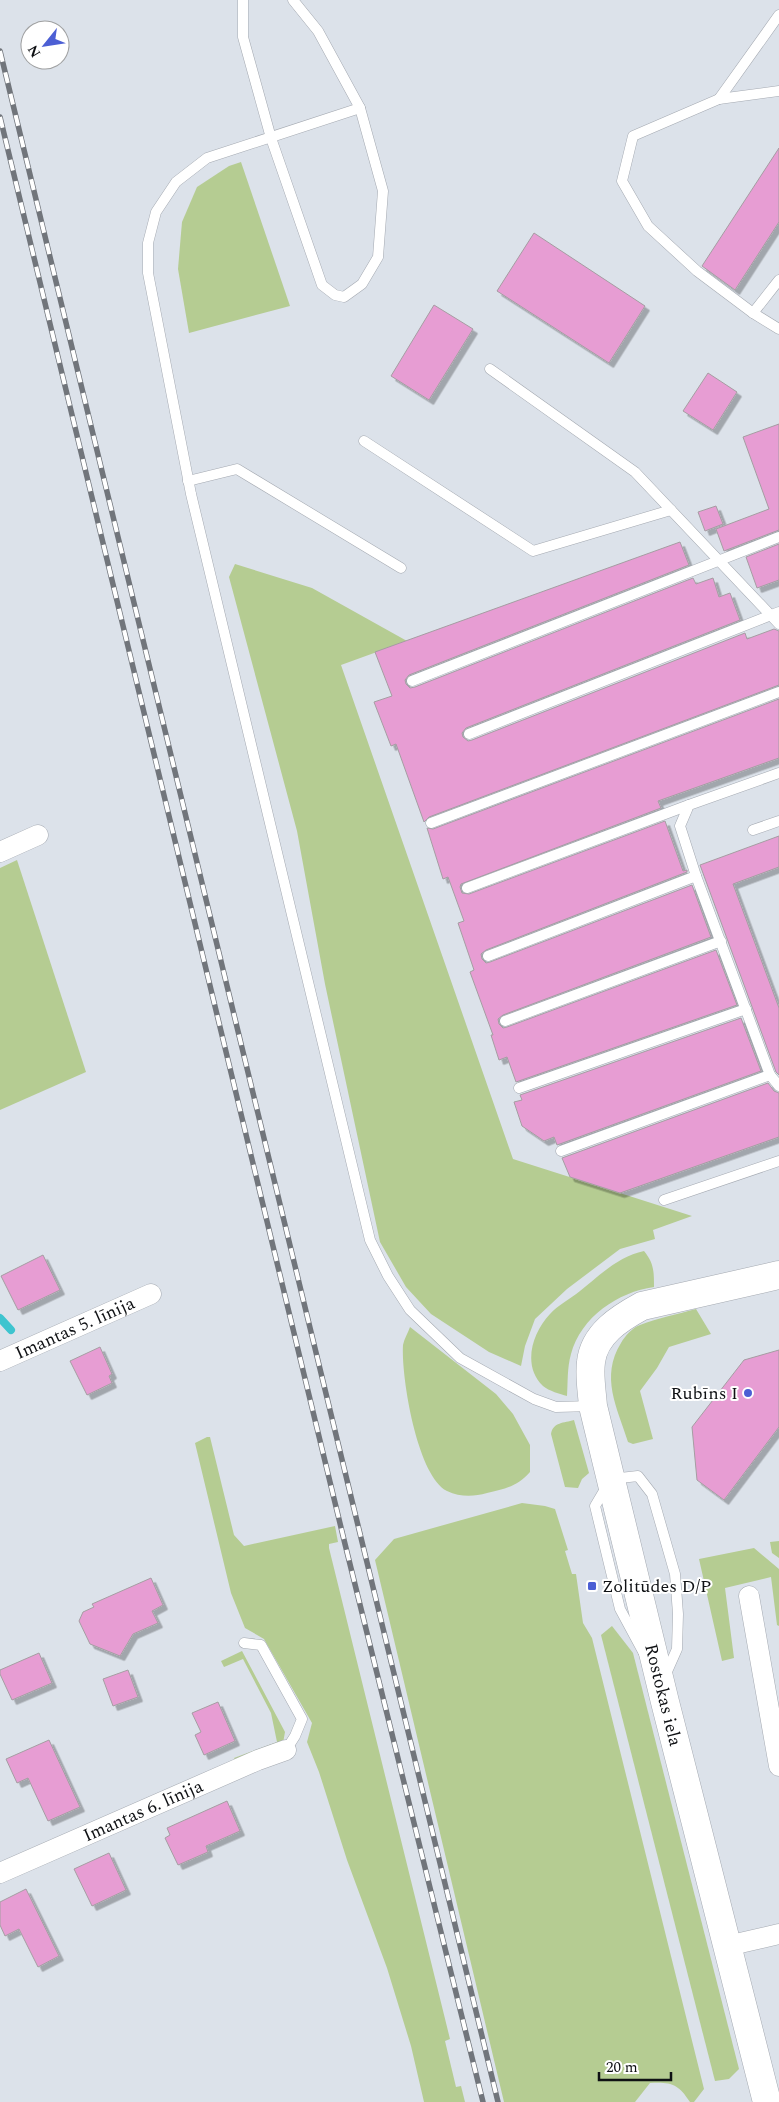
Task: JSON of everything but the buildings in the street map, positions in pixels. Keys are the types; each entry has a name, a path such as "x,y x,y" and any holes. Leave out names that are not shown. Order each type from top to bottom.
{"street":[{"path":"0,852 38,835"},
{"name":"Rostokas iela","path":"766,2102 661,1686 593,1406 591,1361 608,1328 622,1317 642,1306 779,1274"},
{"name":"Imantas 5. līnija","path":"0,1362 151,1294"},
{"path":"748,1596 779,1766"},
{"name":"Imantas 6. līnija","path":"0,1872 258,1760 286,1750"},
{"path":"727,1946 779,1934"}],"lane":[{"path":"243,0 243,37 271,138 322,285 335,295 344,297 362,284 378,257 383,191 360,108 318,31 293,0"},
{"path":"719,99 779,15"},
{"path":"779,91 719,99 632,136 622,181 648,226 697,271 753,313 779,328"},
{"path":"360,108 206,158 176,182 156,212 148,244 148,273 188,480 370,1240 388,1276 410,1310 460,1358 534,1399 556,1407 593,1406"},
{"path":"753,313 779,280"},
{"path":"490,369 635,472 718,560 775,614 779,624"},
{"path":"364,441 533,551 671,510"},
{"path":"188,480 237,470 400,568"},
{"path":"412,681 779,536"},
{"path":"469,734 775,614"},
{"path":"432,823 779,692"},
{"path":"467,888 779,773"},
{"path":"689,805 680,826 696,876 770,1075 779,1086"},
{"path":"753,830 779,820"},
{"path":"488,956 696,876"},
{"path":"505,1021 721,941"},
{"path":"519,1088 746,1009"},
{"path":"561,1151 770,1075"},
{"path":"664,1200 779,1161"},
{"path":"611,1479 638,1476 652,1494 675,1574 678,1614 676,1649 661,1686"},
{"path":"244,1643 261,1645 302,1719 295,1736 286,1750"}],"green space":[{"path":"241,162 290,306 189,333 178,269 182,222 197,187 229,166"},
{"path":"235,564 312,588 407,641 341,665 513,1159 692,1216 653,1230 655,1239 620,1249 567,1289 535,1319 525,1346 521,1366 489,1352 431,1314 406,1287 380,1242 325,984 297,831 229,577"},
{"path":"17,860 86,1072 0,1110 0,868"},
{"path":"644,1251 653,1268 654,1287 627,1294 603,1308 583,1329 571,1354 567,1396 551,1391 543,1386 533,1369 531,1359 534,1340 538,1330 550,1314 610,1267 626,1257"},
{"path":"696,1309 711,1334 669,1347 657,1368 640,1391 653,1439 633,1444 628,1442 615,1404 611,1380 615,1356 621,1343 629,1332 640,1325"},
{"path":"410,1327 496,1394 513,1414 530,1445 530,1472 521,1481 505,1488 472,1496 452,1493 436,1482 419,1446 408,1401 403,1345"},
{"path":"574,1420 589,1473 582,1479 578,1488 565,1487 551,1434 557,1425"},
{"path":"210,1437 234,1535 244,1546 335,1526 338,1542 329,1544 329,1548 450,2039 445,2041 456,2087 461,2086 465,2102 424,2102 411,2046 387,1968 347,1860 319,1772 307,1742 312,1723 264,1639 245,1628 231,1593 195,1443"},
{"path":"522,1503 555,1509 568,1550 565,1551 572,1574 576,1574 583,1623 592,1638 704,2089 694,2102 690,2102 682,2091 674,2085 650,2083 635,2102 504,2102 375,1560 394,1539"},
{"path":"779,1541 779,1558 772,1553 770,1542"},
{"path":"754,1548 779,1569 779,1626 777,1625 771,1577 725,1588 734,1658 722,1661 699,1559"},
{"path":"612,1626 633,1653 739,2069 729,2079 715,2081 601,1635"},
{"path":"242,1651 285,1732 283,1743 236,1762 234,1758 277,1742 271,1713 243,1659 224,1667 221,1661"}],"waterway":[{"path":"0,1318 11,1330"}],"railway":[{"path":"0,51 498,2102"},
{"path":"0,117 345,1544 483,2102"}],"place":[{"name":"Rubīns I","path":"748,1393"},
{"name":"Zolitūdes D/P","path":"592,1586"}]}
